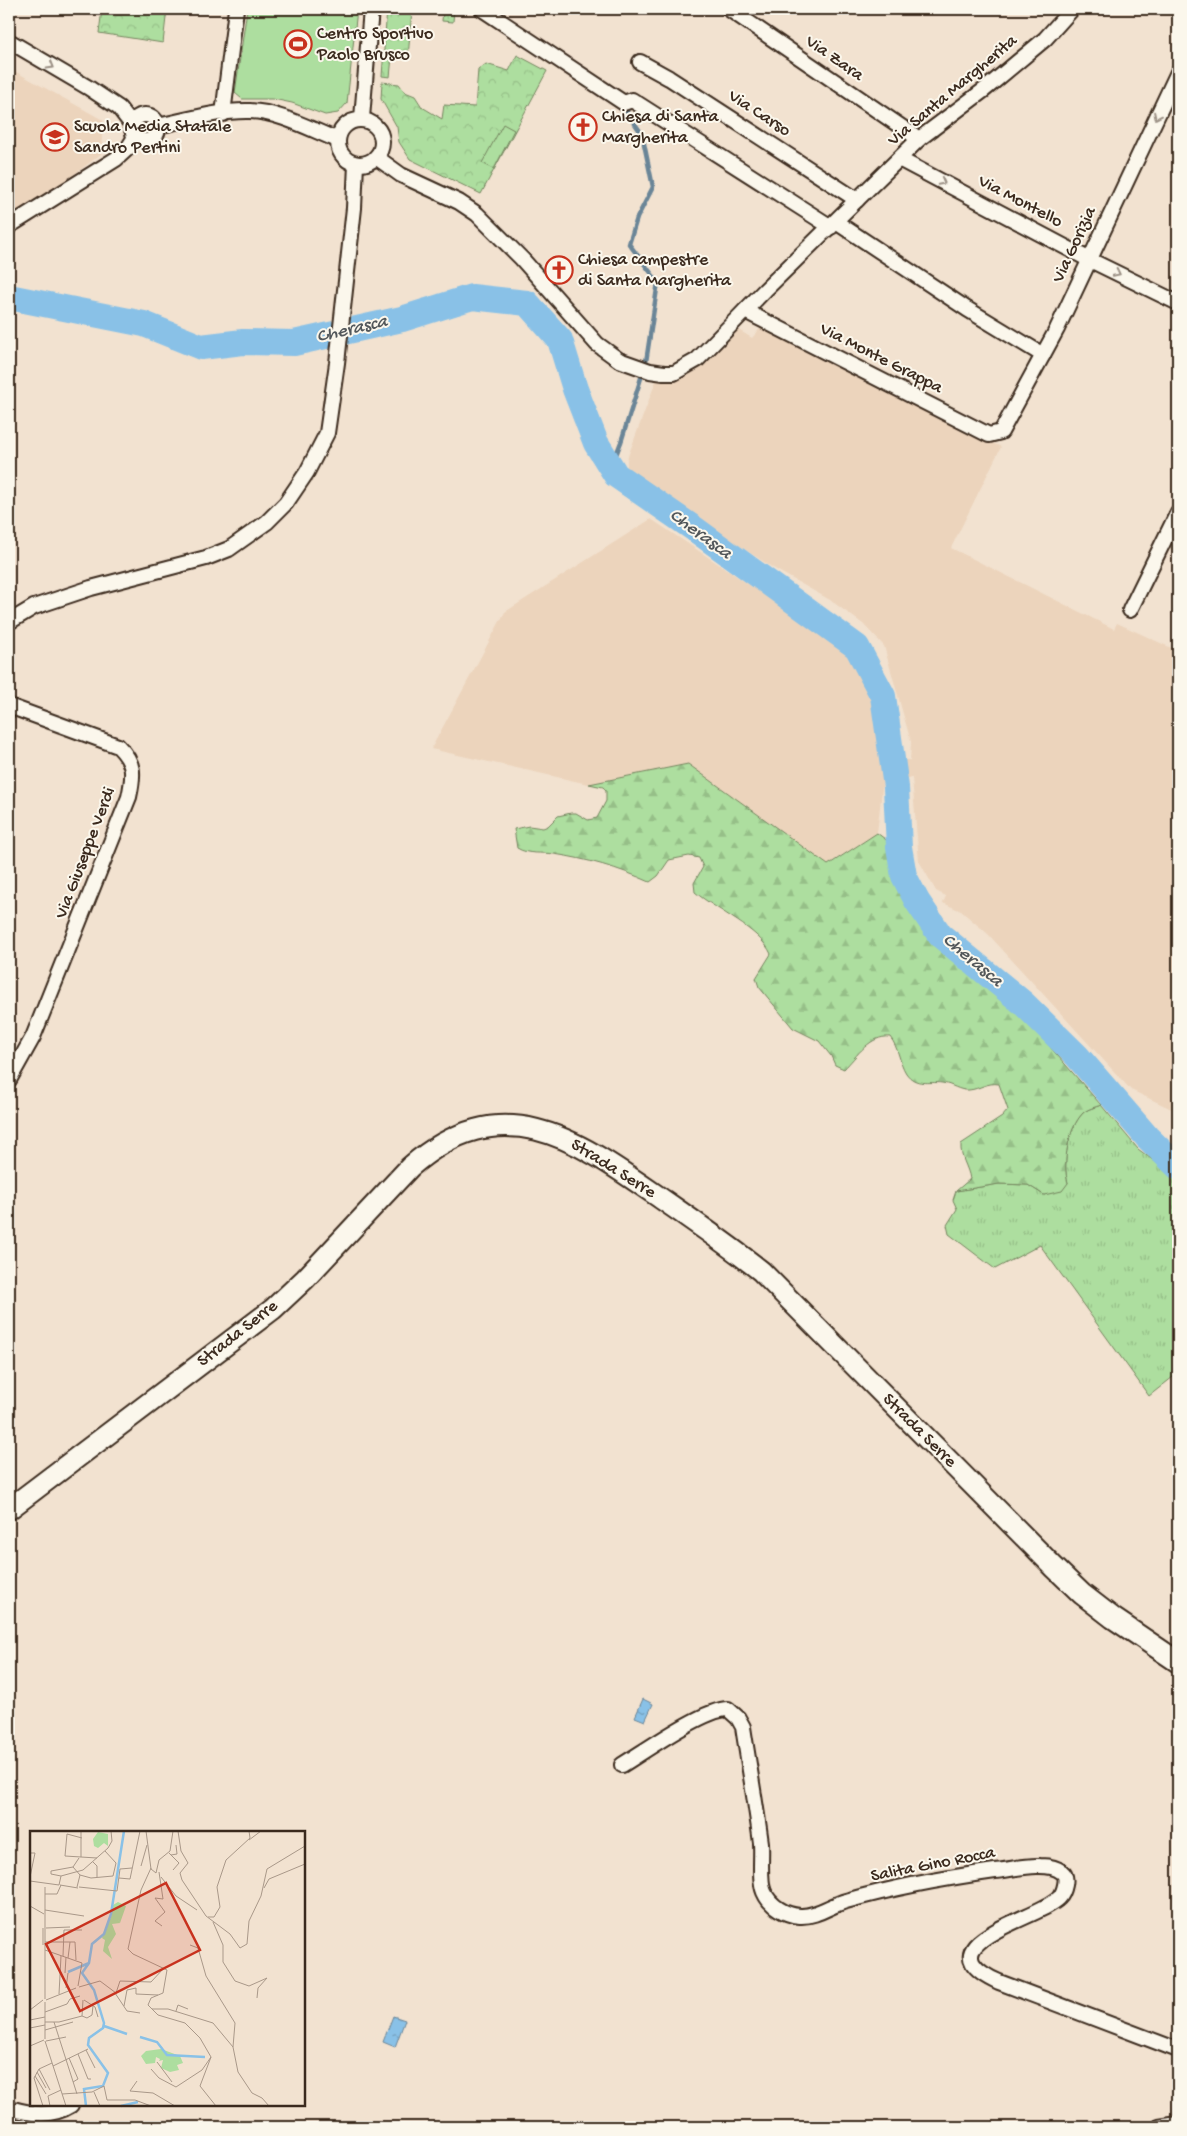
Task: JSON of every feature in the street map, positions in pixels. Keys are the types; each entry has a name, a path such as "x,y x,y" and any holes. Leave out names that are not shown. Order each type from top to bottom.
{"main road":[{"name":"Strada Serre","path":"13,1502 273,1309 305,1279 410,1167 427,1153 460,1135 480,1129 514,1126 554,1133 616,1167 731,1247 761,1271 1082,1594 1113,1618 1178,1662"}],"street":[{"path":"223,114 236,9"},
{"path":"362,118 371,9"},
{"path":"482,9 624,103 632,100 1043,355"},
{"name":"Via Zara","path":"729,9 919,139"},
{"name":"Via Santa Margherita","path":"376,158 401,175 459,202 477,214 522,259 597,344 612,356 644,369 674,373 698,360 919,139 984,90 1045,39 1072,9"},
{"path":"9,41 118,108 134,131 142,141 150,140 156,134 158,126 154,119 147,115 139,116 134,131 128,148 116,158 9,226"},
{"name":"Via Carso","path":"640,62 670,78 857,200"},
{"name":"Via Gorizia","path":"1001,432 1043,355 1178,72"},
{"path":"158,126 223,114 250,112 271,115 338,140"},
{"path":"362,118 375,126 379,131 382,145 376,158 364,164 356,164 345,159 341,153 338,140 344,127 362,118"},
{"name":"Via Montello","path":"899,159 1088,259 1178,303"},
{"path":"10,621 34,607 82,591 206,558 228,548 267,522 286,503 298,487 327,433 337,363 354,208 356,164"},
{"name":"Via Monte Grappa","path":"746,311 989,435 1001,432"},
{"path":"1130,610 1178,512"},
{"name":"Via Giuseppe Verdi","path":"9,706 118,746 132,766 134,778 129,796 33,1037 9,1080"},
{"name":"Salita Gino Rocca","path":"622,1765 705,1715 721,1709 728,1709 738,1718 743,1727 761,1844 763,1890 773,1906 792,1915 802,1916 845,1901 930,1882 1039,1866 1055,1868 1066,1876 1064,1889 1059,1898 1042,1909 982,1938 972,1952 971,1959 973,1964 985,1976 999,1982 1178,2050"},
{"path":"9,2108 45,2114 62,2110 68,2106"},
{"path":"1159,2127 1178,2124"}],"shaded area":[{"name":"Scuola Media Statale Sandro Pertini","path":"9,68 103,120 101,154 31,207 11,216 9,215"},
{"path":"763,325 1001,447 951,548 1114,629 1117,623 1178,651 1178,1112 1131,1090 988,934 961,911 943,903 946,896 936,891 919,861 912,778 883,781 877,833 828,865 688,764 588,784 431,749 505,612 651,519 853,654 874,692 881,724 883,760 910,760 911,742 884,646 863,624 830,600 773,568 633,476 627,468 627,459 657,378 684,376 700,366 737,329 752,338"}],"green space":[{"path":"102,9 167,9 163,43 99,33"},
{"name":"Centro Sportivo Paolo Brusco","path":"247,9 357,9 347,103 338,113 325,115 292,103 273,99 242,99 235,93"},
{"path":"387,9 412,9 408,58 392,57 390,77 382,76"},
{"path":"443,9 454,9 453,22 442,21"},
{"path":"517,55 547,71 481,194 410,159 399,142 397,127 381,99 382,82 399,84 405,92 415,96 422,107 442,119 444,105 475,107 478,70 486,64 509,71"},
{"path":"503,124 514,130 494,169 482,163"},
{"path":"688,764 828,865 877,833 893,845 897,871 912,902 928,927 946,948 1000,990 1101,1105 1085,1112 1073,1128 1066,1156 1068,1183 1062,1191 1044,1195 1028,1185 999,1184 956,1191 970,1179 962,1154 961,1144 1002,1117 1008,1110 999,1084 965,1090 946,1084 918,1082 906,1073 890,1037 876,1039 870,1043 844,1069 835,1065 831,1056 819,1041 793,1028 759,987 756,978 771,954 758,936 695,892 694,883 703,867 699,858 689,856 669,860 658,876 650,882 627,872 591,861 554,854 530,852 517,848 514,829 529,826 543,828 548,826 558,816 571,813 576,813 588,820 597,818 606,801 606,790 603,787 589,784"},
{"path":"1101,1105 1138,1149 1178,1179 1178,1373 1149,1396 1040,1245 995,1269 949,1234 947,1225 957,1209 953,1200 956,1191 999,1184 1028,1185 1044,1195 1068,1183 1066,1156 1073,1128 1085,1112"}],"water":[{"path":"643,1699 653,1704 645,1721 635,1717"},
{"path":"393,2016 405,2020 395,2047 383,2042"}],"waterway":[{"path":"611,468 646,362 658,282 629,244 637,218 653,187 642,134 626,111"},
{"name":"Cherasca","path":"9,297 144,324 201,347 243,342 294,343 402,319 472,297 527,303 560,340 575,389 596,443 616,475 696,530 857,647 883,696 896,787 899,847 904,876 917,901 940,935 1023,1003 1077,1056 1147,1137 1178,1167"}],"place":[{"name":"Centro Sportivo Paolo Brusco","path":"298,44"},
{"name":"Chiesa di Santa Margherita","path":"583,127"},
{"name":"Scuola Media Statale Sandro Pertini","path":"55,137"},
{"name":"Chiesa campestre di Santa Margherita","path":"559,270"}]}
